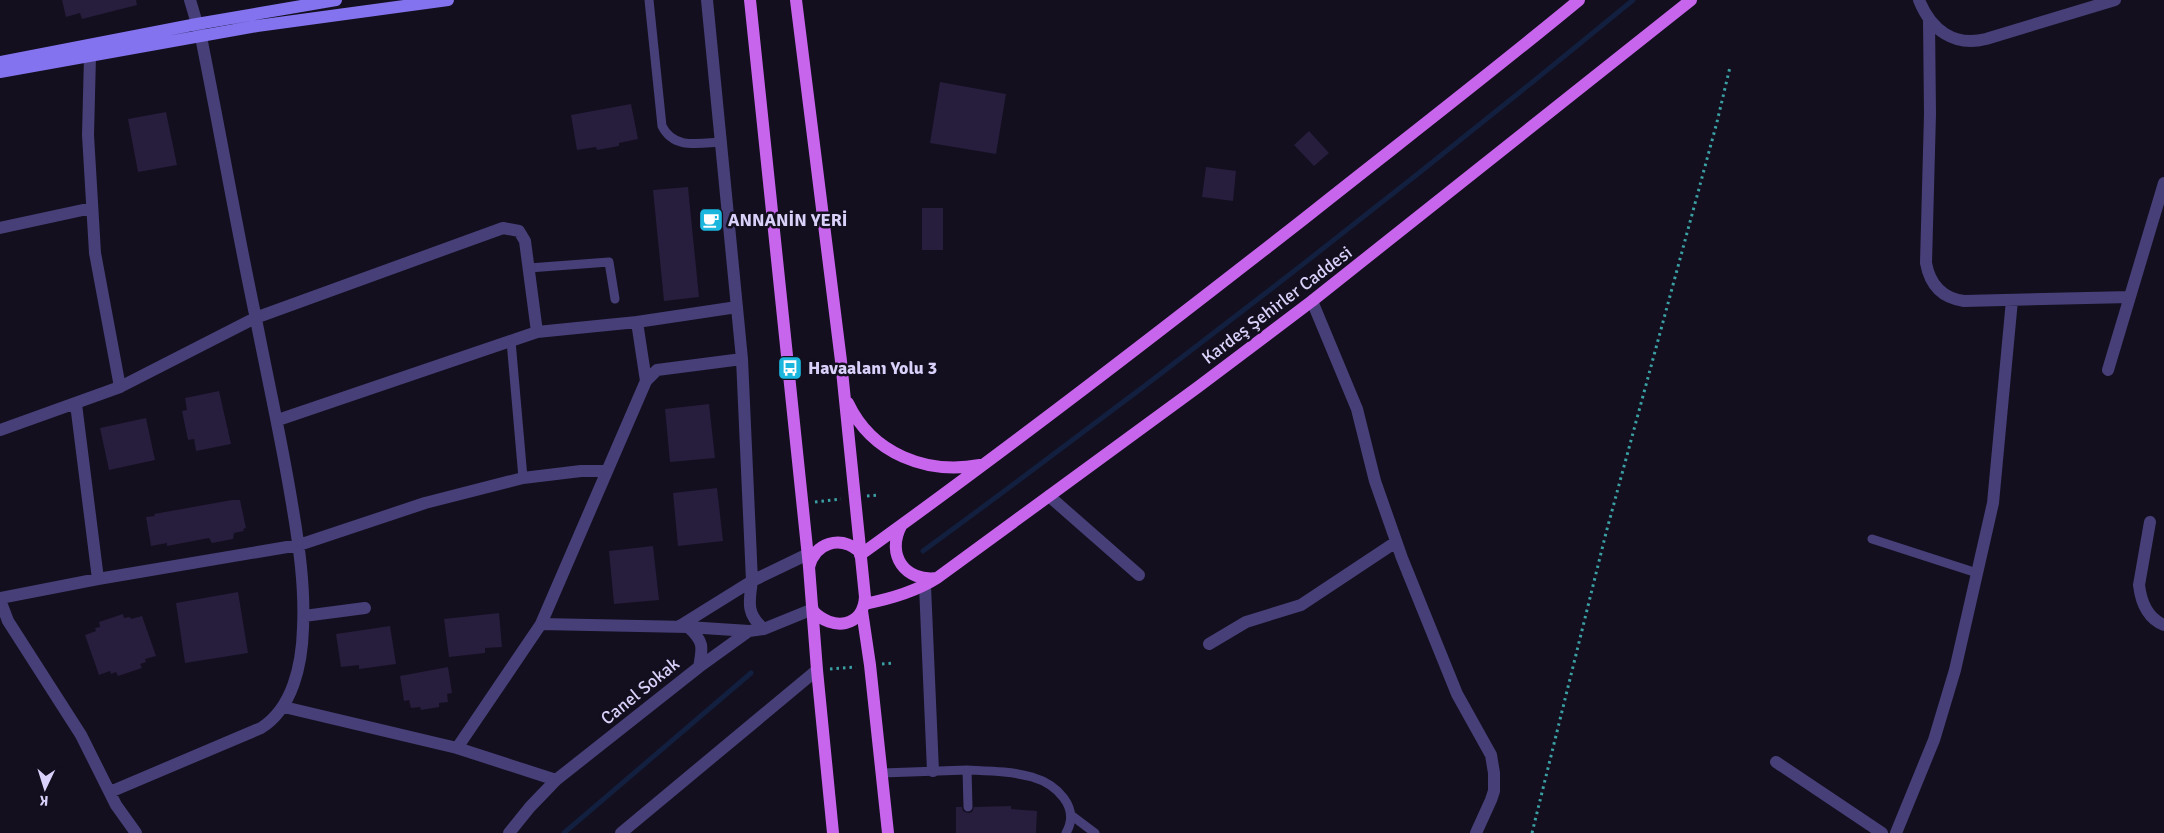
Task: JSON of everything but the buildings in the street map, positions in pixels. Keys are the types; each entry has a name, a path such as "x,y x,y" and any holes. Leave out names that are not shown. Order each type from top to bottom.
{"main road":[{"path":"750,0 804,503 817,670 833,833"},
{"path":"796,0 845,396 863,607 888,833"},
{"path":"859,553 901,526 1199,301 1510,57 1578,0"},
{"name":"Kardeş Şehirler Caddesi","path":"863,607 925,586 1050,496 1312,300 1692,0"},
{"path":"845,396 859,422 868,433 879,443 904,458 934,467 950,469 982,465"},
{"path":"901,526 897,533 895,550 902,564 914,575 930,579 938,578"},
{"path":"809,568 818,549 831,543 847,544 859,553"},
{"path":"813,610 824,620 837,624 851,621 863,607"}],"street":[{"path":"110,792 261,728 274,719 284,707 299,658 304,616 299,545 278,420 255,318 202,37 190,0"},
{"path":"0,62 197,24 336,0"},
{"path":"0,72 257,26 448,0"},
{"path":"707,0 742,359 752,581 749,601 753,620 764,629"},
{"path":"1919,0 1935,28 1952,38 1969,42 1978,41 2115,0"},
{"path":"1929,20 1930,114 1926,264 1936,288 1956,300 2130,297"},
{"path":"90,56 88,135 95,252 120,387"},
{"path":"2108,370 2164,183"},
{"path":"0,228 92,208"},
{"path":"0,430 120,387 255,318 502,228 519,231 525,241 537,332"},
{"path":"1312,300 1357,408 1375,481 1396,542 1458,694 1491,755 1494,790 1476,833"},
{"path":"1896,833 1934,740 1955,670 1977,572 1992,503 2012,300"},
{"path":"278,420 537,332 637,322 737,308"},
{"path":"637,322 646,381"},
{"path":"457,748 541,624 646,381 657,370 742,359"},
{"path":"76,404 98,579"},
{"path":"136,833 126,821 81,735 8,621 0,599 98,579 299,545 425,503 523,478 581,471 607,471"},
{"path":"1050,496 1139,575"},
{"path":"2150,522 2139,585 2140,595 2147,611 2158,622 2164,624"},
{"path":"1209,644 1246,622 1301,605 1396,542"},
{"path":"683,627 752,581 808,554"},
{"path":"925,586 933,771"},
{"path":"304,616 365,608"},
{"name":"Canel Sokak","path":"509,833 530,807 556,780 698,667 749,631 764,629 813,610"},
{"path":"541,624 683,627 749,631"},
{"path":"683,627 699,636 702,649 698,667"},
{"path":"621,833 817,670"},
{"path":"284,707 457,748 556,780"},
{"path":"1776,762 1882,833"}],"lane":[{"path":"649,0 662,126 665,133 677,142 684,144 722,142"},
{"path":"529,268 609,262 615,299"},
{"path":"511,341 523,478"},
{"path":"1872,539 1977,572"},
{"path":"967,770 968,807"},
{"path":"882,773 967,770 1001,771 1034,778 1054,788 1066,799 1071,815 1066,833"},
{"path":"1071,815 1095,833"}],"path":[{"path":"1532,833 1606,533 1652,358 1718,122 1730,67"},
{"path":"804,503 879,495"},
{"path":"817,670 894,663"}],"waterway":[{"path":"923,551 1104,417 1371,211 1633,0"},
{"path":"564,833 751,673"}],"place":[{"name":"ANNANİN YERİ","path":"711,220"},
{"name":"Havaalanı Yolu 3","path":"790,368"}]}
